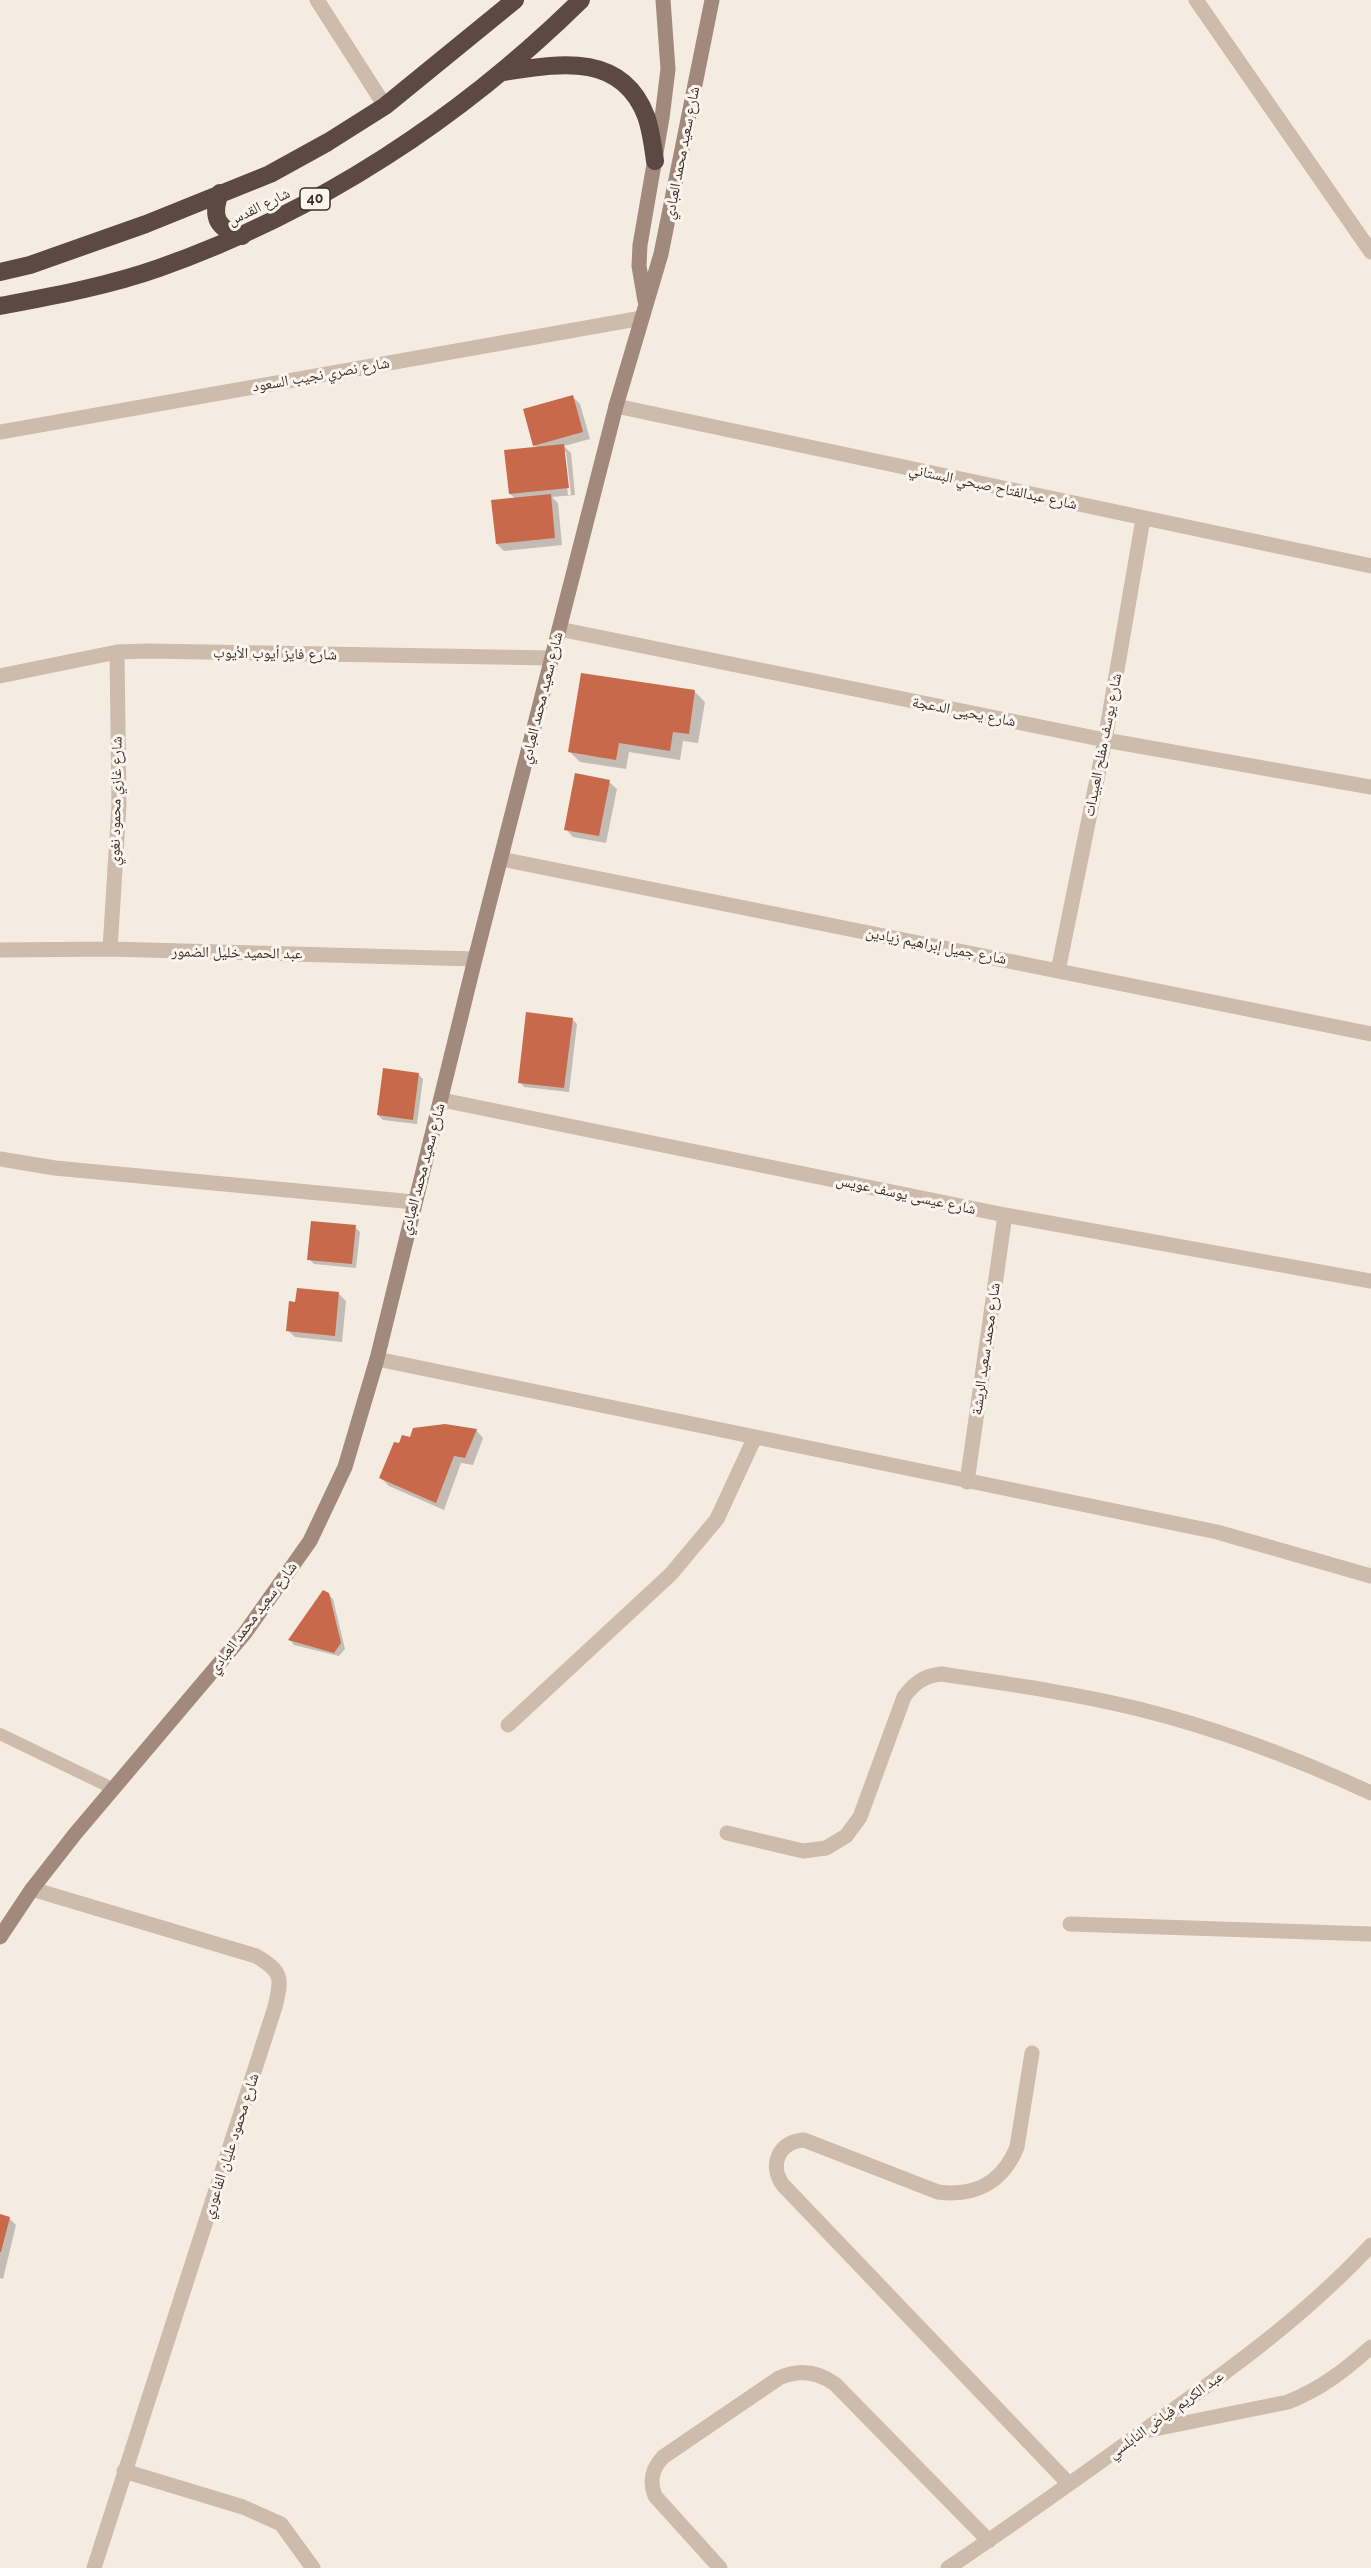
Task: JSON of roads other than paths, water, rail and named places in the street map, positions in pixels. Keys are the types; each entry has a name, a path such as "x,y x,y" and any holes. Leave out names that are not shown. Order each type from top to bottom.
{"highway":[{"name":"شارع القدس","path":"0,306 112,282 158,268 242,236 349,181 424,130 501,73 581,0"},
{"name":"شارع القدس","path":"0,272 30,265 146,224 270,174 386,106 513,1"},
{"path":"501,73 571,63 601,69 614,76 642,106 647,118 655,161"},
{"path":"220,193 215,207 218,221 228,232 242,236"},
{"path":"0,260 30,265"}],"street":[{"path":"317,0 386,106"},
{"name":"شارع سعيد محمد العبادي","path":"644,311 639,266 640,245 668,69 663,0"},
{"name":"شارع سعيد محمد العبادي","path":"0,1937 32,1889 75,1834 244,1633 310,1541 345,1467 377,1359 475,958 616,406 661,254 712,0"},
{"path":"1196,0 1371,252"},
{"name":"شارع نصري نجيب السعود","path":"0,432 644,311"},
{"name":"شارع عبدالفتاح صبحي البستاني","path":"616,406 1371,566"},
{"name":"شارع يوسف مفلح العبيدات","path":"1058,971 1105,740 1143,519"},
{"name":"شارع يحيى الدعجة","path":"559,629 1105,740 1371,787"},
{"name":"شارع فايز أيوب الأيوب","path":"0,676 117,652 553,658"},
{"name":"شارع غازي محمود نغوي","path":"110,949 119,805 117,652"},
{"name":"شارع جميل إبراهيم زيادين","path":"501,859 1371,1034"},
{"name":"عبد الحميد خليل الضمور","path":"0,950 110,949 475,958"},
{"name":"شارع عيسى يوسف عويس","path":"442,1100 1005,1215 1371,1281"},
{"path":"0,1159 55,1168 414,1202"},
{"name":"شارع محمد سعيد الريشة","path":"967,1482 1005,1215"},
{"path":"377,1359 1217,1532 1371,1576"},
{"path":"508,1725 671,1574 717,1519 755,1437"},
{"path":"727,1833 803,1851 826,1848 846,1836 860,1817 904,1697 915,1683 923,1678 941,1674 1078,1696 1189,1722 1286,1756 1371,1792"},
{"name":"شارع محمود عليان الفاعوري","path":"32,1889 256,1956 276,1969 280,1980 275,2007 94,2568"},
{"path":"1070,1924 1371,1934"},
{"path":"1032,2053 1017,2147 1013,2157 999,2176 978,2190 952,2194 938,2192 804,2140 796,2140 782,2149 777,2156 776,2171 783,2185 1069,2484"},
{"name":"عبد الكريم فياض النابلسي","path":"948,2568 1144,2431 1276,2335 1316,2301 1371,2245"},
{"path":"1144,2431 1288,2402 1328,2383 1371,2347"},
{"path":"720,2568 656,2496 651,2482 653,2473 663,2457 779,2378 798,2372 818,2374 835,2384 989,2541"},
{"path":"124,2471 243,2507 280,2524 313,2568"}],"lane":[{"path":"0,1734 114,1789"}]}
